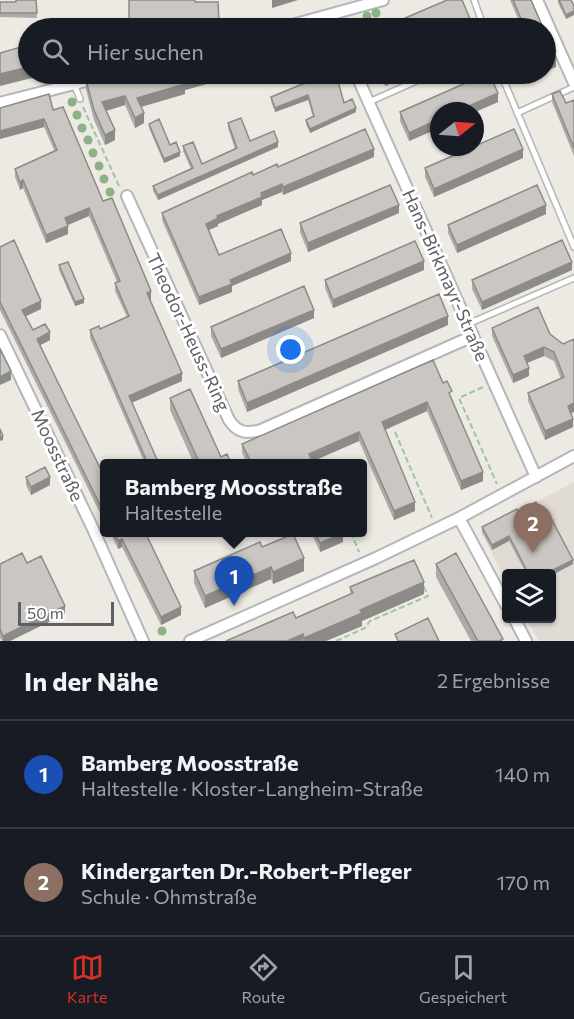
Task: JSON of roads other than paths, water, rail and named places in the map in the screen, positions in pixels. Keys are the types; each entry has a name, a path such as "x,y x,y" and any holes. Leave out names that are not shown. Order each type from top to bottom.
{"street":[{"path":"320,18 383,0"},
{"path":"537,0 545,18"},
{"path":"556,44 574,85"},
{"path":"0,103 74,84"},
{"name":"Hans-Birkmayr-Straße","path":"361,84 536,477"},
{"name":"Theodor-Heuss-Ring","path":"127,196 229,420 239,431 246,433 261,430 473,336"},
{"name":"Moosstraße","path":"0,336 93,529 143,641"},
{"path":"190,641 459,518 574,456"},
{"path":"459,518 502,596"},
{"path":"517,623 526,641"}],"lane":[{"path":"474,0 480,18"},
{"path":"74,84 80,99"},
{"path":"369,102 410,84"},
{"path":"505,84 574,247"},
{"path":"517,113 574,85"},
{"path":"468,324 574,279"}],"place":[{"name":"Kindergarten Dr.-Robert-Pfleger","path":"533,553"},
{"name":"Bamberg Moosstraße","path":"234,606"}]}
